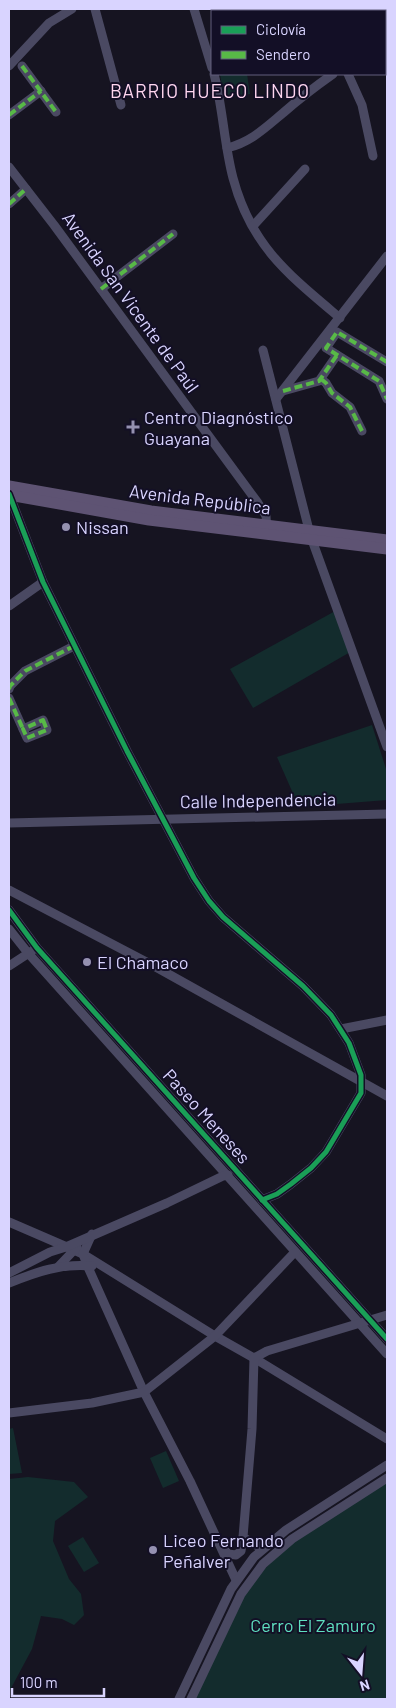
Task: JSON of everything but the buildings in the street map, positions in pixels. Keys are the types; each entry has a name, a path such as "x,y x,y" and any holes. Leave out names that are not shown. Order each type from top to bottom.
{"main road":[{"name":"Avenida República","path":"9,486 267,530"},
{"name":"Avenida República","path":"9,495 149,520 387,540"},
{"name":"Avenida República","path":"310,535 387,549"}],"street":[{"path":"9,66 49,23 72,9"},
{"path":"95,9 121,105"},
{"path":"194,9 210,49"},
{"path":"22,66 56,112"},
{"path":"214,75 220,97 233,179 252,226 265,247 286,272 340,318"},
{"path":"227,148 243,144 256,136 332,75"},
{"path":"348,75 362,105 373,156"},
{"path":"9,115 40,91"},
{"name":"Avenida San Vicente de Paúl","path":"9,167 102,289 258,503 266,516 267,530"},
{"path":"252,226 304,169"},
{"path":"9,204 26,189"},
{"path":"102,289 173,234"},
{"path":"276,399 387,256"},
{"path":"387,362 337,332 326,348 379,381 387,399"},
{"path":"263,350 310,535 387,747"},
{"path":"283,391 319,382 337,355"},
{"path":"321,379 332,393 350,407 362,431"},
{"path":"9,495 43,582 194,878 209,901 223,917 317,999 341,1029 362,1075 360,1093 355,1106 326,1152 311,1168 291,1184 277,1194 262,1200"},
{"path":"9,606 43,582"},
{"path":"9,689 25,671 74,646"},
{"path":"9,698 23,729"},
{"name":"Calle Independencia","path":"9,823 387,814"},
{"path":"9,890 154,966 387,1096"},
{"name":"Paseo Meneses","path":"9,910 37,948 387,1339"},
{"name":"Paseo Meneses","path":"9,929 28,954 387,1354"},
{"path":"9,966 37,948"},
{"path":"341,1029 387,1020"},
{"path":"9,1273 50,1252 70,1248 92,1234 228,1175"},
{"path":"9,1222 83,1254 387,1439"},
{"path":"92,1234 83,1254 86,1265 144,1392 219,1541 236,1580"},
{"path":"58,1267 70,1248"},
{"path":"50,1252 61,1255 58,1267"},
{"path":"9,1413 92,1403 144,1392 215,1336 292,1254 296,1253"},
{"path":"9,1283 36,1272 74,1264 105,1267"},
{"path":"94,1282 96,1270 105,1267"},
{"path":"254,1358 267,1351 387,1315"},
{"path":"219,1541 228,1554 236,1555 241,1551 252,1429 254,1358"},
{"path":"179,1699 236,1580 254,1556 300,1521 387,1465"},
{"path":"191,1699 241,1594 262,1564 292,1539 387,1478"},
{"path":"243,1537 253,1544 264,1548"}],"green space":[{"path":"220,75 247,75 250,94 224,98"},
{"path":"337,610 352,651 253,708 230,669"},
{"path":"372,725 387,772 387,800 299,807 277,757"},
{"path":"13,1428 22,1473 9,1474 9,1429"},
{"path":"166,1451 179,1481 163,1488 150,1458"},
{"path":"28,1477 74,1482 88,1497 55,1521 53,1541 69,1579 81,1594 84,1615 74,1625 62,1619 41,1616 32,1649 9,1692 9,1479"},
{"name":"Cerro El Zamuro","path":"387,1480 387,1699 195,1699 248,1586 289,1544"},
{"path":"83,1537 99,1563 84,1572 68,1546"}],"marked path":[{"path":"22,66 56,112"},
{"path":"9,115 41,91"},
{"path":"9,204 26,189"},
{"path":"101,289 173,234"},
{"path":"387,362 337,332 326,348 379,381 387,399"},
{"path":"283,391 319,381 337,355"},
{"path":"321,379 332,393 350,407 362,431"},
{"path":"9,689 25,671 74,646"},
{"path":"9,698 23,729"},
{"path":"43,720 47,730 27,738 23,729 43,720"}],"cycle path":[{"path":"9,494 43,582 127,751 194,878 209,901 223,917 303,986 331,1015 349,1043 361,1075 361,1093 326,1152 311,1168 291,1184 277,1194 262,1200"},
{"path":"9,910 37,948 387,1339"}],"place":[{"name":"Centro Diagnóstico Guayana","path":"133,427"},
{"name":"Nissan","path":"66,527"},
{"name":"El Chamaco","path":"87,962"},
{"name":"Liceo Fernando Peñalver","path":"153,1550"}],"district":[{"name":"BARRIO HUECO LINDO","path":"210,90"}]}
